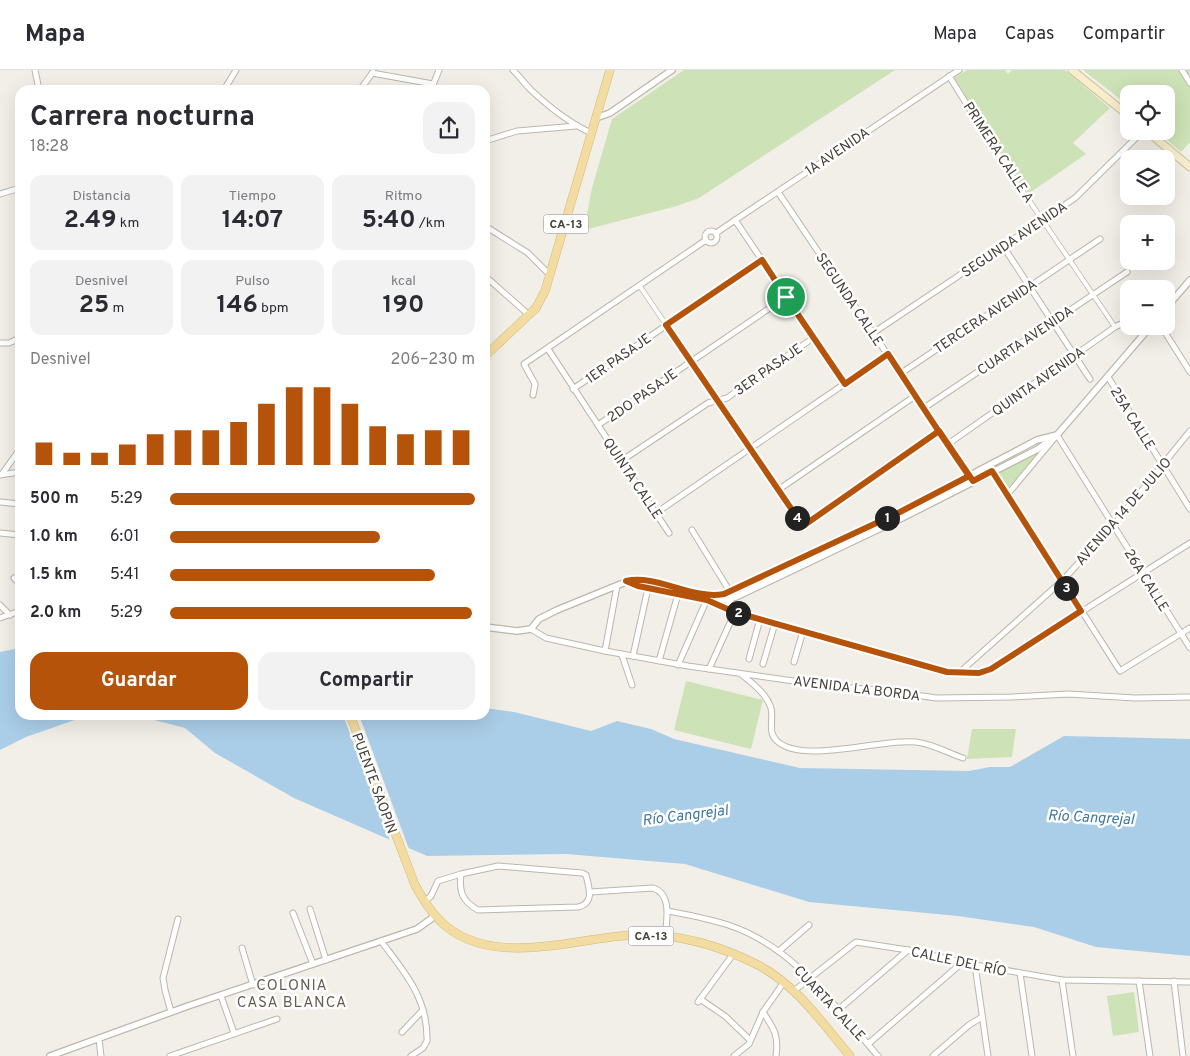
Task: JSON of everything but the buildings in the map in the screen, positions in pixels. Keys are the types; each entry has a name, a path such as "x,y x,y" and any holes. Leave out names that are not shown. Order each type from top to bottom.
{"main road":[{"name":"CA-13","path":"490,351 529,314 541,299 550,275 610,70"},
{"path":"1072,70 1120,109"},
{"path":"1158,140 1190,167"},
{"name":"PUENTE SAOPIN","path":"352,720 401,852 424,902"},
{"name":"CA-13","path":"424,902 448,928 485,945 503,948 529,948 632,935 666,936 703,943 734,953 758,964 796,990 850,1056"}],"street":[{"path":"35,70 38,85"},
{"path":"227,85 236,70"},
{"path":"433,85 439,70"},
{"path":"513,70 532,90 576,126 592,134"},
{"path":"596,118 610,113 672,70"},
{"name":"1A AVENIDA","path":"716,233 959,70"},
{"path":"1182,70 1190,82"},
{"path":"364,85 373,72 424,85"},
{"name":"PRIMERA CALLE A","path":"949,76 1003,162 1115,327"},
{"path":"490,139 517,131 576,126"},
{"name":"SEGUNDA AVENIDA","path":"873,333 1082,192 1134,140"},
{"path":"0,194 15,190"},
{"name":"SEGUNDA CALLE","path":"778,192 971,478"},
{"path":"735,220 845,384"},
{"path":"490,229 528,253 550,275"},
{"name":"1A AVENIDA","path":"706,240 705,236 707,233 711,231 716,233"},
{"name":"1A AVENIDA","path":"706,240 711,244 715,242 718,237 716,233"},
{"name":"TERCERA AVENIDA","path":"900,374 1100,239"},
{"name":"1A AVENIDA","path":"533,394 536,384 524,364 706,240"},
{"path":"1002,246 1090,379"},
{"name":"1ER PASAJE","path":"573,389 762,260"},
{"name":"CUARTA AVENIDA","path":"924,408 1127,272"},
{"path":"490,280 529,314"},
{"path":"1175,298 1190,280"},
{"path":"639,286 803,526 939,431"},
{"name":"2DO PASAJE","path":"598,426 690,361 786,297"},
{"name":"QUINTA AVENIDA","path":"948,444 1120,324"},
{"path":"1008,495 1143,335"},
{"path":"1167,335 1190,372"},
{"name":"3ER PASAJE","path":"622,462 708,403 727,398 813,338"},
{"path":"0,343 9,343 15,340"},
{"name":"QUINTA CALLE","path":"548,349 669,532"},
{"path":"656,513 888,354"},
{"name":"25A CALLE","path":"1108,377 1190,510"},
{"path":"778,490 915,396"},
{"name":"AVENIDA 14 DE JULIO","path":"960,672 1062,581 1113,526 1190,431"},
{"path":"490,628 517,631 530,629 539,619 547,614 626,581 643,580 678,594 708,597 730,591 991,468 1038,449 1057,435"},
{"name":"26A CALLE","path":"1057,435 1190,648"},
{"path":"1,475 15,456"},
{"path":"991,468 1120,671 1190,628"},
{"path":"1,475 15,473"},
{"path":"626,581 648,588 662,588 708,597 718,602 733,598 902,518 971,478"},
{"path":"0,502 15,504"},
{"path":"692,530 733,598"},
{"path":"0,533 15,535"},
{"path":"708,597 732,611 947,672 979,673 991,669 1190,543"},
{"path":"605,652 617,586"},
{"path":"632,656 648,588"},
{"path":"659,661 678,594"},
{"path":"678,664 708,597"},
{"path":"732,611 728,604 733,598"},
{"path":"0,605 10,615"},
{"path":"708,669 732,611"},
{"path":"0,618 15,613"},
{"path":"748,659 760,619"},
{"path":"763,664 775,623"},
{"name":"AVENIDA LA BORDA","path":"530,629 546,638 605,652 829,686 888,691 936,698 1068,694 1135,698 1190,697"},
{"path":"794,662 803,631"},
{"path":"622,654 632,685"},
{"path":"741,673 767,699 772,710 772,735 778,742 791,749 812,751 898,742 916,742 963,758"},
{"path":"424,902 432,896 438,881 461,874 498,866 582,873 586,875 590,892 585,906 478,910 467,904 459,888 461,874"},
{"path":"590,892 653,888 659,890 668,911 666,936"},
{"path":"310,909 326,960"},
{"name":"CUARTA CALLE","path":"668,911 731,926 754,936 779,951 811,979 878,1056"},
{"path":"293,913 313,964"},
{"path":"50,1056 171,1012 417,929 435,916"},
{"path":"171,1012 163,978 178,919"},
{"path":"779,951 809,925"},
{"path":"381,941 413,984 423,1010 428,1041 423,1048 411,1056"},
{"name":"CALLE DEL RÍO","path":"811,979 856,942 908,950 975,965 1062,980 1190,982"},
{"path":"242,948 253,985"},
{"path":"838,1010 908,950"},
{"path":"734,953 699,1001 725,1016 750,1040"},
{"path":"868,1044 963,962"},
{"path":"975,965 988,1056"},
{"path":"1020,973 1032,1056"},
{"path":"796,990 811,979"},
{"path":"1062,980 1073,1056"},
{"path":"1139,981 1150,1056"},
{"path":"1174,981 1183,1056"},
{"path":"734,1056 749,1044 762,1012 784,982"},
{"path":"221,996 234,1033"},
{"path":"402,1032 423,1010"},
{"path":"762,1012 773,1027 778,1040 776,1056"},
{"path":"933,1056 982,1017"},
{"path":"170,1056 277,1019"},
{"path":"99,1039 102,1056"}],"green space":[{"path":"684,70 895,70 699,198 677,206 584,230 592,188 612,119"},
{"path":"967,70 1005,70 1008,74 1012,70 1065,70 1110,108 1073,143 1086,154 1028,194 954,78"},
{"path":"1083,70 1190,70 1190,142 1181,152 1167,140 1175,140 1175,85 1120,85 1120,99"},
{"path":"1042,449 1007,489 997,472"},
{"path":"686,681 763,700 751,749 674,730"},
{"path":"972,729 1016,729 1012,757 967,759"},
{"path":"1134,992 1139,1032 1113,1036 1107,996"}],"water":[{"path":"15,649 15,720 75,720 26,737 0,750 0,652"},
{"name":"Río Cangrejal","path":"490,709 514,712 591,731 617,721 651,729 674,739 800,768 969,771 990,767 1010,767 1064,736 1190,739 1190,956 1096,947 1034,927 958,916 809,902 685,864 566,854 427,856 294,798 215,753 185,728 154,720 490,720"}],"pier":[{"path":"345,720 361,720 409,849 390,841"}],"district":[{"name":"COLONIA CASA BLANCA","path":"292,994"}],"route":[{"path":"786,297 762,260 666,325 803,526 939,431 973,481 992,471 1081,611 991,669 979,673 947,672 734,612 707,600 638,586 626,581 643,580 702,594 724,594 900,512 969,476 963,466 888,354 845,384 786,297"}]}
